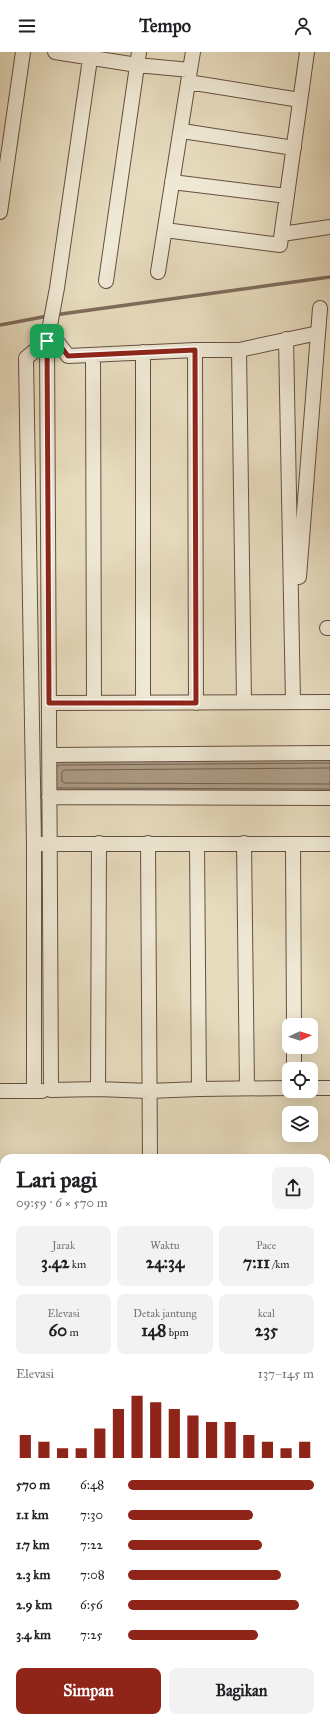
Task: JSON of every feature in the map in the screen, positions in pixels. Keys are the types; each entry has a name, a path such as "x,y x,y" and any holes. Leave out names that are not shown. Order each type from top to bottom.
{"street":[{"path":"0,212 23,52"},
{"path":"55,52 138,58 189,76 300,100"},
{"path":"158,272 172,182 182,131 193,52"},
{"path":"165,230 280,245 307,52"},
{"path":"51,1090 49,844 49,332 91,55"},
{"path":"106,281 138,58"},
{"path":"182,131 294,148"},
{"path":"172,182 287,196"},
{"path":"282,234 330,227"},
{"path":"293,659 320,308"},
{"path":"49,332 68,356 195,350 238,350 318,333"},
{"path":"34,1091 34,844 26,358 49,332"},
{"path":"286,340 293,702"},
{"path":"195,350 196,703"},
{"path":"238,350 244,702"},
{"path":"143,352 143,703"},
{"path":"93,355 94,703"},
{"path":"49,703 330,702"},
{"path":"49,755 330,753"},
{"path":"49,796 330,798"},
{"path":"98,1089 99,843"},
{"path":"148,843 150,1154"},
{"path":"34,844 330,844"},
{"path":"197,844 199,1089"},
{"path":"244,844 247,1088"},
{"path":"293,844 294,1018"},
{"path":"0,1091 98,1089 149,1091 282,1088"},
{"path":"318,1088 330,1088"}],"water":[{"path":"330,759 330,793 53,792 53,761"}],"waterway":[{"path":"54,315 330,277"},
{"path":"0,325 48,316"}],"route":[{"path":"49,331 68,356 195,350 196,703 49,703 47,341 49,331"}]}
